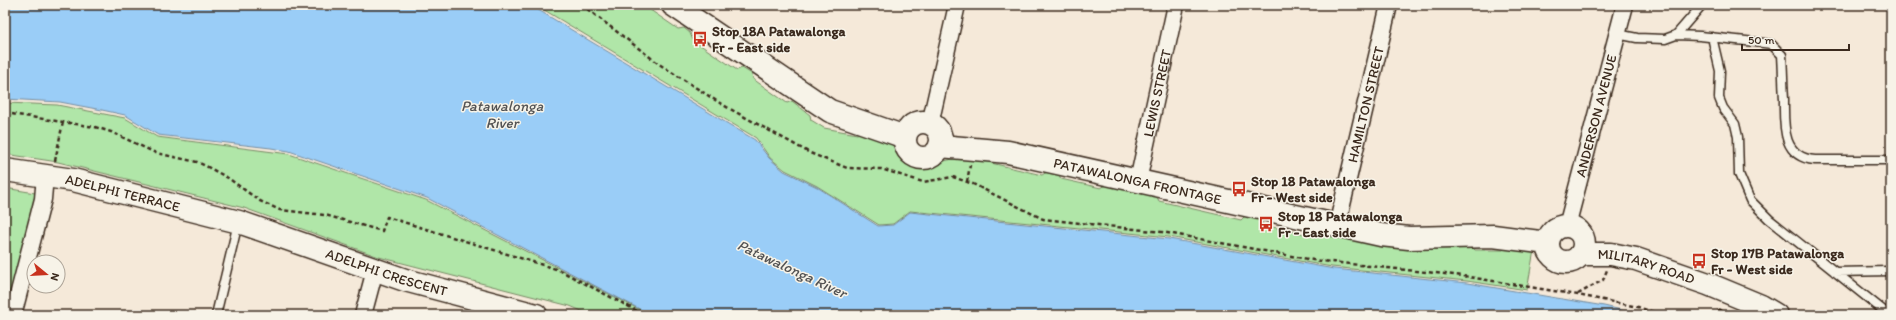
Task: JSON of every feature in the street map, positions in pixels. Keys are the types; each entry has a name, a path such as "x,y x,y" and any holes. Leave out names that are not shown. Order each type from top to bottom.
{"street":[{"path":"673,5 830,111 905,138"},
{"path":"930,124 957,5"},
{"name":"LEWIS STREET","path":"1138,180 1176,5"},
{"name":"HAMILTON STREET","path":"1337,226 1388,5"},
{"name":"ANDERSON AVENUE","path":"1567,226 1625,5"},
{"path":"925,122 935,126 940,135 940,146 938,151 930,157 919,158 914,156 907,148 905,138 907,132 914,125 925,122"},
{"name":"PATAWALONGA FRONTAGE","path":"940,146 1008,152 1381,235 1409,238 1493,236 1548,243"},
{"name":"ADELPHI TERRACE","path":"5,170 73,180 239,222"},
{"path":"13,315 48,176"},
{"name":"ADELPHI CRESCENT","path":"239,222 375,270 536,315"},
{"path":"1567,226 1575,228 1583,238 1583,248 1581,254 1570,262 1557,260 1552,256 1548,243 1553,232 1558,228 1567,226"},
{"name":"MILITARY ROAD","path":"1581,254 1611,254 1636,259 1708,284 1762,306 1776,315"},
{"path":"363,315 375,270"}],"lane":[{"path":"1676,35 1702,5"},
{"path":"1617,34 1637,38 1665,39 1676,35 1712,37 1771,44 1782,55 1784,129 1791,148 1798,155 1806,160 1891,160"},
{"path":"1712,37 1720,71 1719,98 1723,108 1735,124 1738,137 1739,174 1743,186 1758,210 1889,315"},
{"path":"216,315 239,222"},
{"path":"1835,272 1891,271"}],"path":[{"path":"582,5 624,38 688,83 723,105 810,153 847,168 881,169 923,182 954,177 1043,219 1162,232 1313,260 1463,276 1578,295 1638,307 1662,315"},
{"path":"5,113 63,122 111,132 156,152 197,162 228,178 260,201 280,210 325,215 382,231 387,217 559,270 645,315"},
{"path":"48,176 63,122"},
{"path":"967,182 970,164"},
{"path":"1578,295 1603,280 1608,267"}],"green space":[{"path":"536,5 643,5 678,29 684,28 690,33 693,40 737,70 742,68 752,74 753,79 787,103 792,101 810,115 811,120 824,128 857,134 862,131 887,140 908,160 921,168 935,167 944,161 957,158 985,158 991,163 1042,175 1047,172 1059,175 1061,179 1101,188 1106,185 1156,195 1159,201 1241,220 1246,215 1261,219 1263,225 1310,235 1315,232 1387,246 1470,245 1475,250 1503,250 1508,246 1534,250 1527,290 1467,281 1332,267 1169,237 910,211 893,224 879,225 817,186 785,170 770,158 756,138"},
{"path":"5,103 57,105 125,118 157,137 289,154 426,200 650,315 591,315 570,306 379,257 244,208 58,162 5,154"},
{"path":"5,188 35,193 37,199 5,315"}],"water":[{"name":"Patawalonga River","path":"5,5 530,5 755,140 769,158 784,171 817,187 878,226 893,225 910,212 1169,239 1334,269 1467,283 1604,306 1643,315 651,315 427,198 289,151 158,135 125,115 60,102 5,99"}],"place":[{"name":"Stop 18A Patawalonga Fr - East side","path":"700,39"},
{"name":"Stop 18 Patawalonga Fr - West side","path":"1239,189"},
{"name":"Stop 18 Patawalonga Fr - East side","path":"1266,224"},
{"name":"Stop 17B Patawalonga Fr - West side","path":"1699,261"}]}
